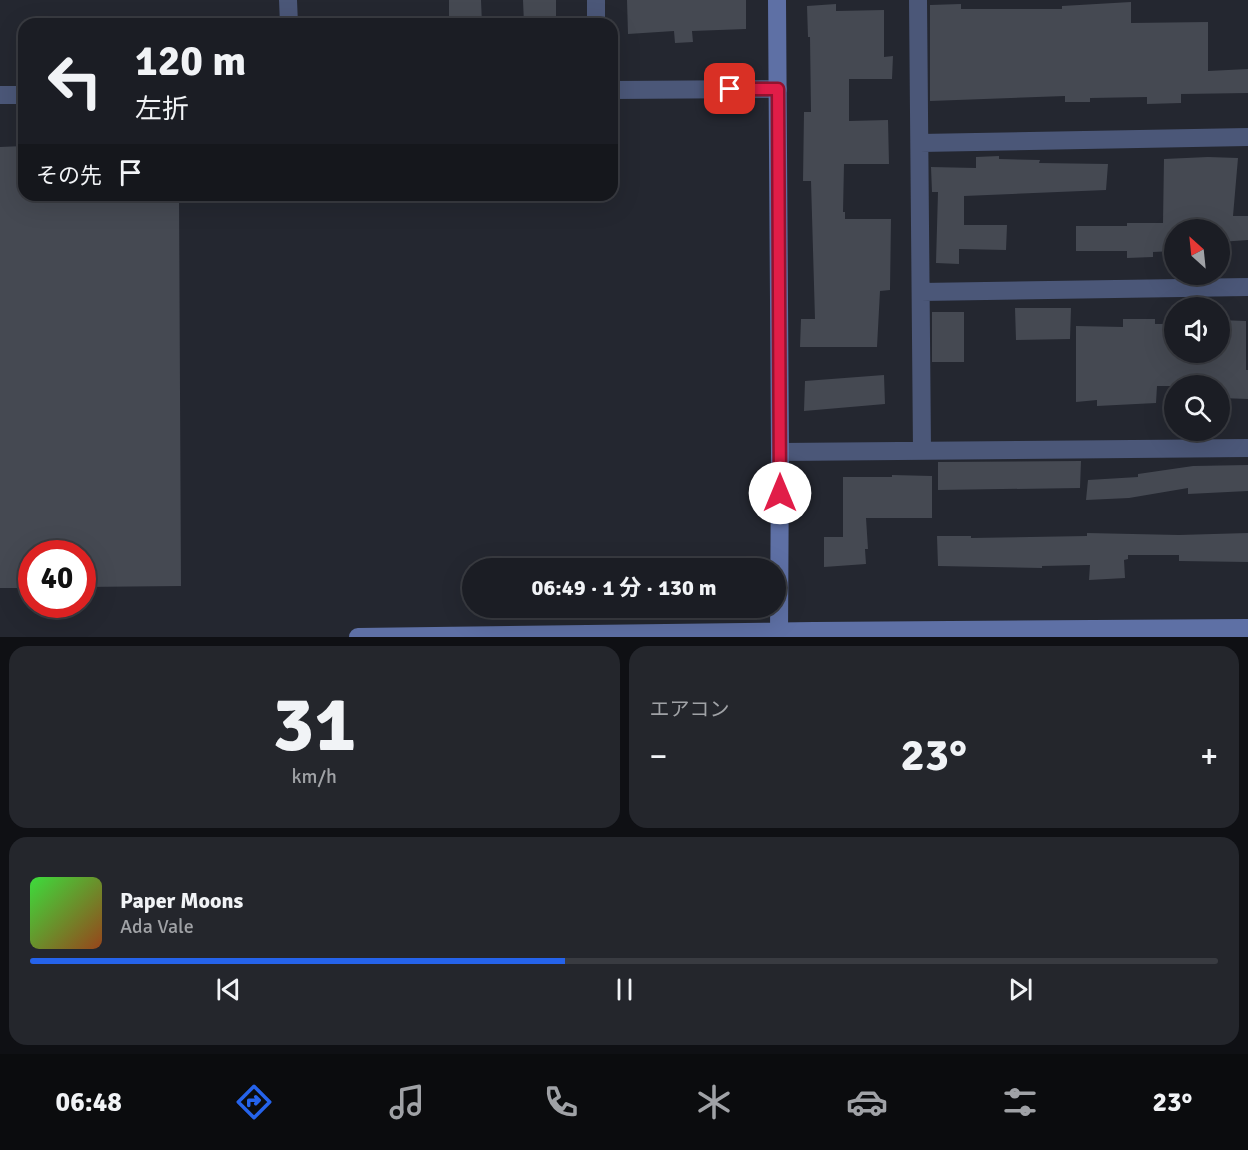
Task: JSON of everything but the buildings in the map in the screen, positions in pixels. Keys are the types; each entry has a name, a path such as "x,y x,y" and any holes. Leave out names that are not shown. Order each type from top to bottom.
{"street":[{"path":"288,0 289,18"},
{"path":"596,0 596,18"},
{"path":"777,0 779,634"},
{"path":"918,0 922,450"},
{"path":"618,90 778,89"},
{"path":"0,95 18,95"},
{"path":"920,143 1248,137"},
{"path":"921,292 1248,287"},
{"path":"780,452 1248,448"},
{"path":"358,637 1248,628"}],"route":[{"path":"730,89 778,89 780,493"}]}
